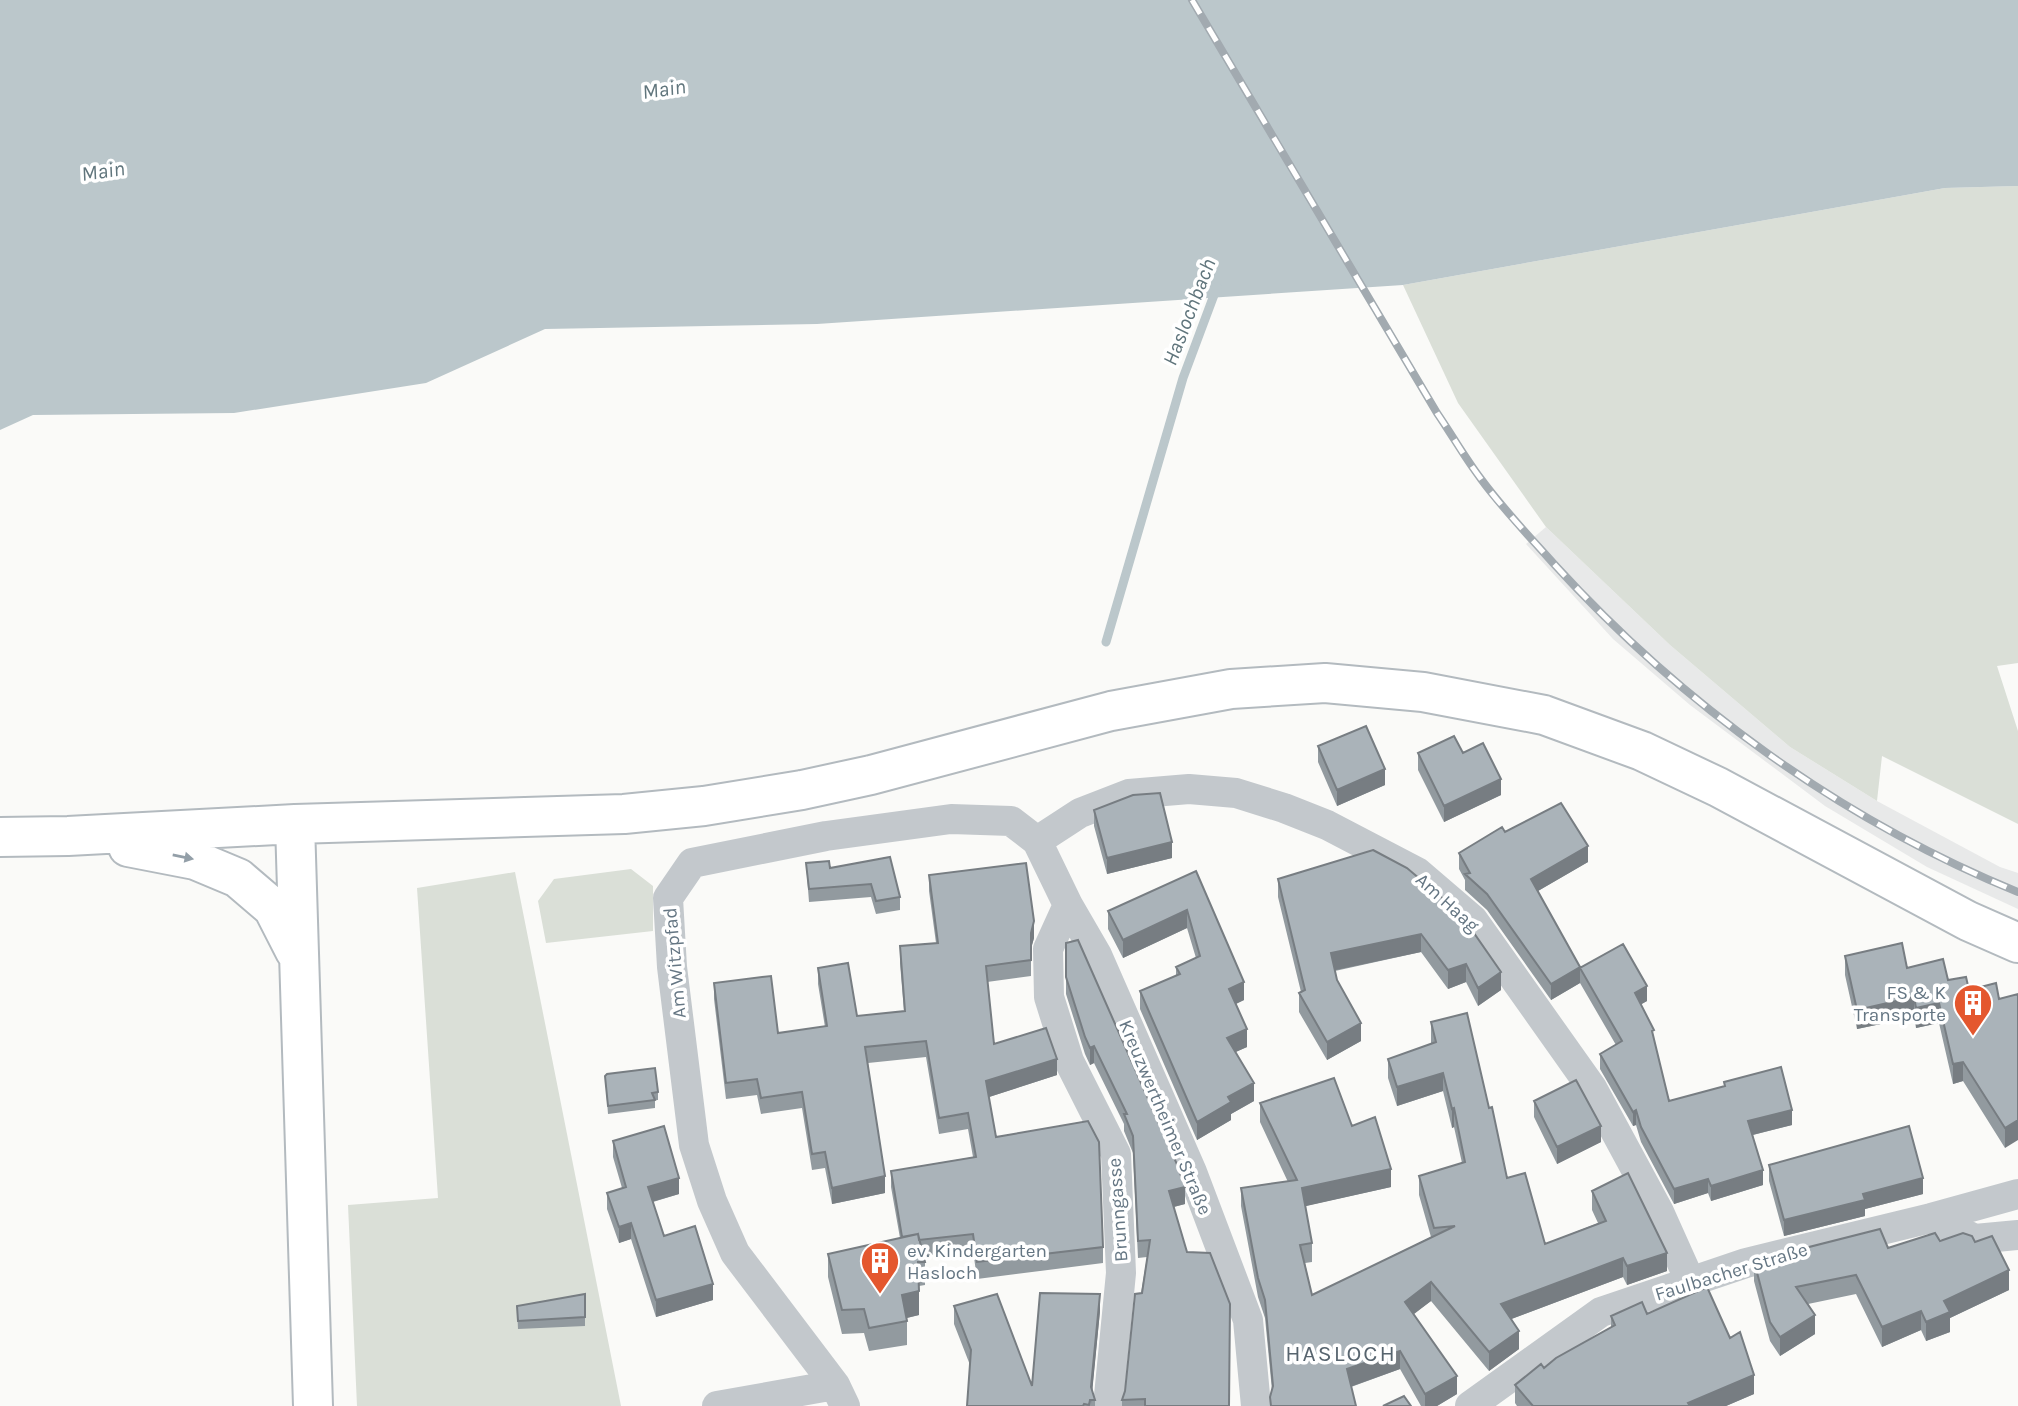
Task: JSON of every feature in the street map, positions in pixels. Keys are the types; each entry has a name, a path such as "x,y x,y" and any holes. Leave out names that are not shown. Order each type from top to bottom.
{"main road":[{"path":"0,837 295,824 624,814 704,806 802,790 871,775 1111,711 1231,689 1325,683 1423,692 1544,715 1642,751 1718,787 1968,921 2018,943"},
{"path":"295,824 313,1406"},
{"path":"68,836 195,860 238,878 273,908 299,958"}],"street":[{"name":"Am Haag","path":"1037,841 1080,813 1129,794 1189,789 1236,793 1284,808 1327,825 1417,872 1473,919 1592,1088 1659,1212 1690,1281"},
{"name":"Am Witzpfad","path":"840,1395 735,1253 712,1201 694,1145 672,967 668,898 692,863 826,836 951,819 1011,821 1037,841"},
{"name":"Kreuzwertheimer Straße","path":"1037,841 1068,905 1097,955 1192,1172 1248,1320 1256,1406"},
{"name":"Brunngasse","path":"1068,905 1048,948 1049,996 1069,1062 1116,1154 1121,1273 1108,1406"},
{"name":"Faulbacher Straße","path":"1470,1406 1601,1312 1746,1263 2018,1194"},
{"path":"1931,1218 1975,1239 2018,1235"},
{"name":"Am Witzpfad","path":"717,1406 840,1395"}],"shaded area":[{"path":"2018,186 2018,663 1997,666 2018,731 2018,824 1882,756 1877,801 1790,747 1670,645 1546,527 1458,403 1403,285 1945,188"},
{"path":"1546,527 1670,645 1790,747 1877,801 2000,867 2018,873 2018,909 1927,867 1825,806 1690,705 1613,639 1526,544"},
{"path":"631,869 653,886 653,931 546,943 538,901 554,879"},
{"path":"515,872 621,1406 357,1406 348,1205 438,1198 417,888"}],"water":[{"name":"Main","path":"0,0 2018,0 2018,186 1945,188 1403,285 817,324 545,329 426,383 234,413 33,415 0,430"}],"building":[{"path":"1366,726 1385,769 1337,790 1318,746"},
{"path":"1454,736 1463,753 1483,743 1501,779 1444,806 1418,753"},
{"path":"1160,793 1172,842 1107,858 1094,810 1133,795"},
{"path":"1561,803 1588,846 1531,879 1580,967 1551,984 1487,894 1465,874 1470,873 1459,853 1502,827 1505,832"},
{"path":"1373,850 1407,868 1460,913 1501,972 1478,988 1466,964 1448,970 1421,934 1331,953 1337,980 1361,1023 1327,1042 1299,993 1305,990 1278,879"},
{"path":"890,857 900,897 876,901 871,884 809,889 806,863 829,861 830,868"},
{"path":"1026,863 1034,921 1031,960 986,966 994,1044 1046,1028 1057,1059 986,1081 996,1137 1088,1121 1099,1142 1103,1247 977,1262 973,1234 919,1240 918,1234 902,1237 891,1171 976,1157 968,1113 939,1118 926,1041 865,1047 885,1176 832,1188 825,1152 812,1154 802,1092 761,1098 757,1079 726,1083 714,983 771,976 778,1033 827,1026 818,968 848,963 857,1016 905,1011 900,946 938,943 929,875"},
{"path":"1196,871 1244,982 1229,989 1247,1029 1227,1038 1254,1083 1228,1097 1231,1102 1197,1122 1140,991 1180,974 1176,967 1200,956 1187,910 1123,940 1108,911"},
{"path":"1078,940 1185,1187 1169,1191 1187,1252 1210,1253 1230,1304 1229,1406 1145,1406 1145,1399 1122,1400 1135,1294 1142,1293 1150,1240 1138,1241 1133,1136 1124,1114 1127,1114 1094,1046 1090,1048 1085,1037 1066,977 1066,943"},
{"path":"1902,943 1907,968 1943,959 1948,980 1966,977 1969,990 1996,983 1999,999 2018,994 2018,1120 2005,1128 1963,1062 1953,1064 1939,1003 1916,1008 1914,997 1857,1010 1845,956"},
{"path":"1623,944 1647,986 1635,993 1654,1030 1652,1031 1669,1101 1725,1086 1724,1082 1781,1067 1792,1110 1748,1121 1763,1170 1711,1186 1708,1179 1674,1189 1641,1127 1636,1110 1633,1112 1600,1054 1622,1041 1580,968"},
{"path":"1467,1013 1489,1108 1492,1107 1507,1178 1525,1173 1545,1244 1606,1221 1592,1191 1628,1173 1667,1253 1627,1266 1623,1258 1501,1304 1519,1331 1489,1352 1431,1282 1405,1302 1457,1376 1425,1394 1400,1351 1347,1369 1356,1406 1271,1406 1273,1386 1265,1300 1258,1278 1241,1188 1297,1180 1260,1103 1334,1078 1352,1126 1375,1117 1391,1169 1302,1188 1312,1243 1300,1245 1312,1295 1455,1226 1434,1228 1419,1176 1465,1162 1454,1108 1452,1109 1443,1073 1397,1087 1388,1059 1436,1042 1431,1022"},
{"path":"655,1068 658,1092 652,1093 655,1100 608,1106 607,1074"},
{"path":"1576,1080 1601,1126 1557,1147 1534,1101"},
{"path":"664,1126 679,1178 648,1187 664,1236 695,1226 713,1284 656,1300 631,1223 619,1227 607,1193 626,1187 613,1141"},
{"path":"1909,1126 1923,1178 1863,1194 1865,1200 1784,1220 1769,1165"},
{"path":"1880,1229 1888,1248 1935,1233 1940,1241 1963,1233 1972,1236 1975,1242 1992,1236 2009,1270 1944,1301 1950,1312 1926,1322 1921,1311 1882,1327 1856,1275 1796,1287 1815,1315 1780,1337 1770,1322 1754,1261"},
{"name":"ev. Kindergarten Hasloch","path":"918,1234 925,1262 918,1262 919,1291 902,1295 907,1321 869,1328 864,1309 842,1310 828,1254"},
{"path":"1707,1287 1730,1338 1740,1332 1754,1375 1688,1403 1690,1406 1533,1406 1515,1385 1541,1364 1544,1368 1556,1358 1615,1325 1611,1316 1642,1302 1647,1314"},
{"path":"1040,1293 1100,1294 1091,1387 1095,1400 1090,1400 1089,1405 1083,1406 967,1406 971,1350 954,1306 997,1294 1032,1386"},
{"path":"585,1294 585,1317 518,1321 517,1306"},
{"path":"1404,1396 1411,1406 1383,1406"}],"waterway":[{"name":"Haslochbach","path":"1106,642 1183,378 1217,287"}],"railway":[{"path":"1192,0 1469,463 1554,564 1603,615 1656,664 1768,754 1889,830 1952,863 2018,892"}],"place":[{"name":"FS & K Transporte","path":"1973,1037"},
{"name":"ev. Kindergarten Hasloch","path":"880,1295"}],"district":[{"name":"HASLOCH","path":"1341,1353"}]}
